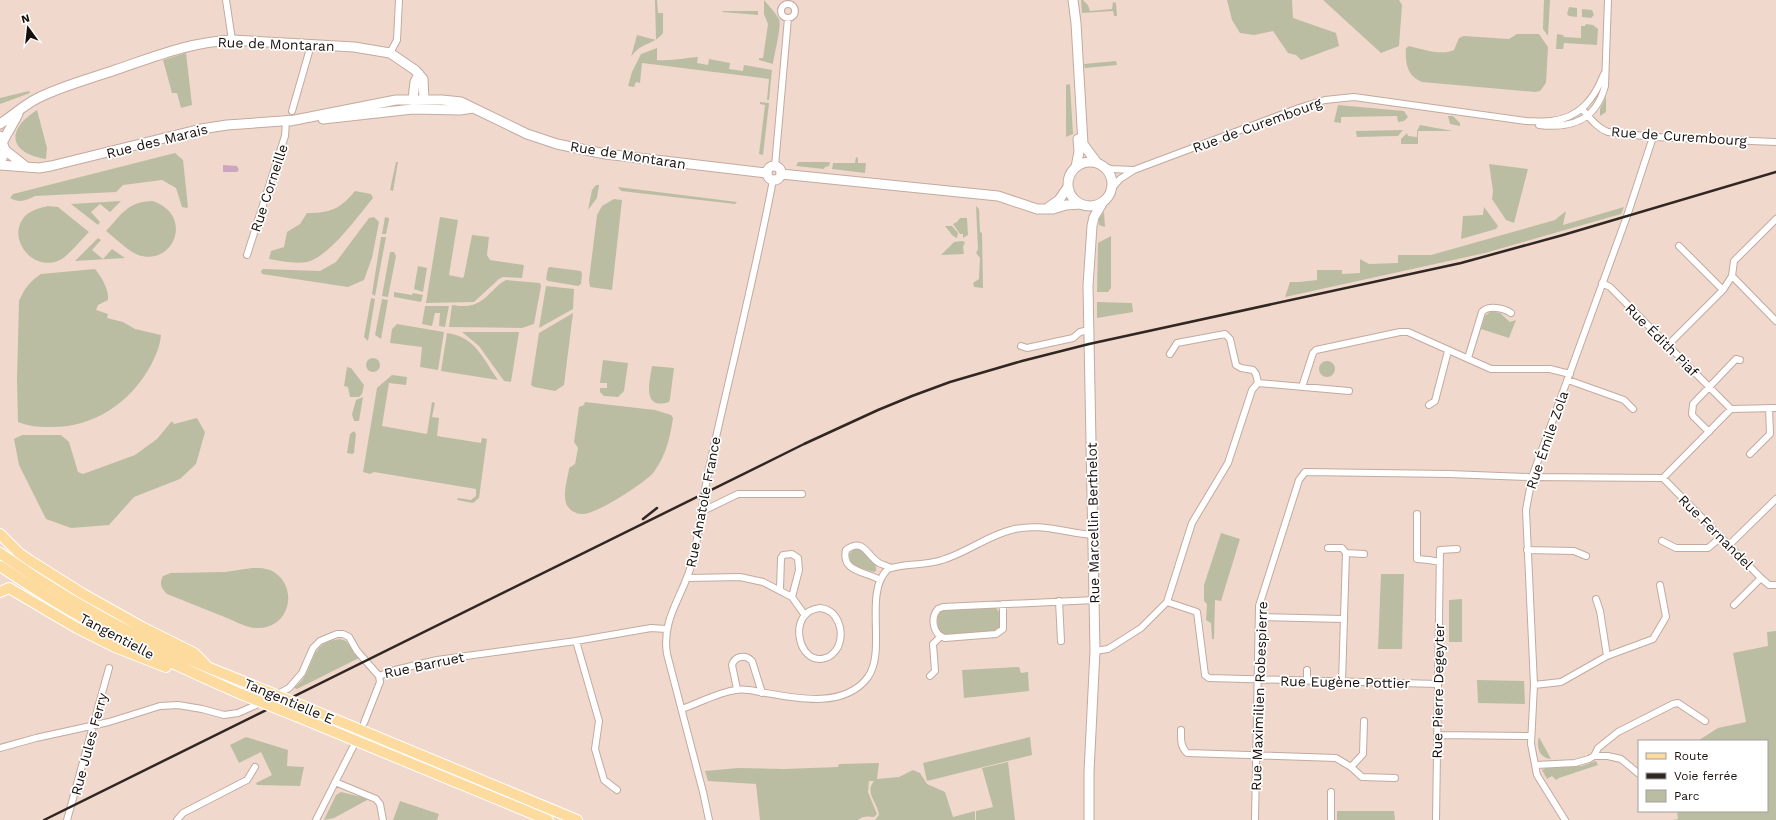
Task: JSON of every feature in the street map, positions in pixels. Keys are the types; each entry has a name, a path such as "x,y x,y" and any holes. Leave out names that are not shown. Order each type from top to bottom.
{"main road":[{"path":"0,534 19,553 77,590 142,627 194,653 208,668"},
{"name":"Tangentielle E","path":"0,553 64,596 146,640 208,668 255,686 577,820"},
{"name":"Tangentielle","path":"0,566 45,596 109,632 161,658 241,694"},
{"path":"0,582 5,590 115,647 208,684 241,694"},
{"name":"Tangentielle E","path":"241,694 548,820"}],"street":[{"path":"226,0 232,40"},
{"path":"390,53 397,40 399,0"},
{"path":"1046,209 1060,200 1068,187 1070,176 1076,167 1080,152 1070,0"},
{"path":"1073,0 1076,23 1083,144 1111,176 1112,188"},
{"path":"1588,116 1596,107 1603,95 1605,86 1604,74 1608,0"},
{"path":"793,2 795,12 793,16 788,18 782,15 781,9 786,4 793,2"},
{"path":"774,166 788,18"},
{"name":"Rue de Montaran","path":"0,124 38,98 160,53 203,43 232,40 354,47 390,53 419,74"},
{"name":"Rue Corneille","path":"247,254 285,136 311,44"},
{"path":"419,74 424,83 424,98"},
{"path":"413,99 415,82 419,74"},
{"path":"1582,109 1593,98 1604,74"},
{"name":"Rue de Curembourg","path":"1112,188 1120,179 1134,170 1299,108 1335,98 1354,97 1383,100 1558,127 1580,121 1588,116"},
{"name":"Rue de Montaran","path":"396,100 424,98 461,102 527,134 565,145 605,154 770,176"},
{"name":"Rue des Marais","path":"0,165 39,168 66,164 212,128 290,118 396,100"},
{"name":"Rue des Marais","path":"290,118 320,120 395,110 424,108 460,110 473,108"},
{"name":"Rue de Curembourg","path":"1526,121 1552,121 1570,116 1582,109 1603,130 1653,137 1776,142"},
{"name":"Rue de Montaran","path":"5,150 1,138 20,111"},
{"name":"Rue Émile Zola","path":"1565,820 1542,784 1538,775 1531,736 1534,707 1534,685 1526,510 1532,477 1638,186 1653,137"},
{"path":"0,165 5,150 24,166"},
{"path":"1076,167 1086,163 1100,165"},
{"name":"Rue de Curembourg","path":"1100,165 1111,169 1134,170"},
{"path":"774,166 770,166 770,176 777,179 781,174"},
{"path":"774,166 779,168 781,174"},
{"path":"781,174 998,196 1029,207 1046,209 1082,205 1090,206 1103,202"},
{"name":"Rue Anatole France","path":"708,820 703,792 667,654 665,638 666,629 672,610 688,578 770,176"},
{"name":"Rue Marcellin Berthelot","path":"1068,187 1070,194 1082,205 1092,226"},
{"name":"Rue Marcellin Berthelot","path":"1089,820 1089,772 1096,651 1088,286 1092,226 1094,217 1103,202 1109,196 1112,188"},
{"path":"1668,345 1723,290 1732,276 1734,260 1776,219"},
{"path":"1679,246 1723,290"},
{"path":"1732,276 1776,321"},
{"name":"Rue Édith Piaf","path":"1602,283 1610,287 1731,409"},
{"path":"1468,358 1484,309 1506,309 1511,313"},
{"path":"1021,346 1027,348 1073,338 1080,332 1089,330"},
{"path":"1302,387 1313,353 1319,349 1404,332 1491,369 1550,369 1624,400 1633,409"},
{"path":"1170,354 1177,344 1225,334 1230,339 1236,365 1241,368 1253,370 1256,374 1258,382"},
{"path":"1429,405 1435,401 1448,351"},
{"path":"1709,432 1692,414 1693,404 1736,359 1740,360"},
{"path":"1258,382 1349,391"},
{"path":"1096,651 1108,649 1141,628 1167,602 1192,523 1228,463 1252,390 1258,382"},
{"path":"1532,477 1663,478 1731,409 1773,408 1770,434 1750,454"},
{"name":"Rue Maximilien Robespierre","path":"1255,820 1260,600 1299,480 1305,472 1532,477"},
{"name":"Rue Fernandel","path":"1663,478 1720,538 1761,578 1769,585 1776,585"},
{"path":"702,509 707,509 738,494 802,494"},
{"path":"1728,546 1776,499"},
{"path":"1417,514 1417,559 1440,562 1440,550 1458,550"},
{"path":"682,709 738,689 797,699 827,698 845,695 862,683 871,671 875,655 876,605 880,580 884,573 891,568 940,561 954,556 995,535 1023,528 1045,527 1093,535"},
{"path":"1662,541 1676,548 1708,548 1720,538"},
{"path":"880,580 851,568 846,560 846,550 851,546 857,545 863,547 879,563 891,568"},
{"path":"1328,548 1342,548 1346,553 1342,682"},
{"path":"1527,550 1574,550 1586,556"},
{"path":"1346,553 1364,554"},
{"path":"780,589 781,558 792,554 798,558 799,566 792,597"},
{"name":"Rue Pierre Degeyter","path":"1436,820 1440,562"},
{"path":"688,578 751,578 780,589 792,597 804,614"},
{"path":"1734,604 1761,578"},
{"path":"1534,685 1561,682 1607,656 1653,639 1666,617 1660,585"},
{"path":"1596,598 1600,612 1607,656"},
{"path":"940,637 936,633 934,615 938,609 943,607 1095,600"},
{"path":"1059,601 1061,641"},
{"name":"Rue Eugène Pottier","path":"1167,602 1197,612 1206,677 1209,678 1438,684"},
{"path":"930,676 935,671 933,644 940,637 996,634 1003,629 1003,604"},
{"path":"820,608 831,611 836,617 840,628 840,639 839,645 831,656 823,659 814,659 804,651 800,622 804,614 820,608"},
{"path":"1259,617 1343,619"},
{"name":"Rue Barruet","path":"0,748 36,738 94,726 160,706 169,705 202,709 224,715 238,713 289,688 302,673 313,648 320,641 337,634 343,634 349,637 357,651 379,676 395,670 437,660 576,642 651,628 666,629"},
{"path":"576,642 599,721 595,749 604,780 617,790"},
{"path":"738,689 732,665 736,659 744,656 748,657 752,661 762,693"},
{"name":"Rue Jules Ferry","path":"67,820 109,668"},
{"path":"1307,670 1307,681"},
{"path":"364,723 380,682 379,676"},
{"path":"1594,756 1598,748 1618,732 1673,704 1678,703 1705,721"},
{"path":"1351,767 1363,754 1364,721"},
{"path":"1181,730 1181,744 1187,753 1336,758 1351,767 1362,777 1395,778"},
{"path":"1438,735 1531,736"},
{"path":"316,820 353,747"},
{"path":"1536,765 1584,761 1594,756 1608,756 1621,759 1638,773"},
{"path":"177,820 182,813 247,780 255,767"},
{"path":"335,782 376,799 380,804 383,820"},
{"path":"1331,792 1331,820"}],"green space":[{"path":"655,0 657,0 658,13 663,13 663,33 656,39"},
{"path":"764,0 780,22 773,64 759,60 759,58 763,58 768,24 764,14"},
{"path":"1081,0 1088,5 1090,11 1112,9 1113,2 1116,3 1117,16 1114,16 1113,11 1082,13"},
{"path":"1227,0 1292,0 1293,18 1336,33 1339,46 1301,60 1296,55 1288,53 1273,31 1254,35 1240,33 1232,20"},
{"path":"1323,0 1399,0 1402,5 1399,46 1381,53"},
{"path":"1544,0 1550,0 1548,36 1543,29"},
{"path":"1569,7 1577,8 1577,17 1569,16 1567,14"},
{"path":"1582,9 1592,10 1594,15 1591,18 1582,17"},
{"path":"758,11 758,15 722,12"},
{"path":"1586,24 1593,25 1598,29 1597,45 1564,43 1563,49 1556,49 1557,34 1563,35 1564,37 1581,38 1581,26 1585,26"},
{"path":"1517,34 1539,34 1548,47 1546,83 1540,91 1535,92 1422,82 1410,73 1408,68 1406,48 1409,46 1438,52 1449,52 1454,50 1459,38 1464,36 1509,39"},
{"path":"637,35 655,40 639,48 631,57"},
{"path":"657,48 657,60 698,57 697,63 708,65 709,59 730,63 729,69 743,71 744,65 772,70 769,100 767,100 769,79 642,63 640,83 636,82 634,87 628,86 632,72 641,54"},
{"path":"186,53 192,105 181,108 177,93 172,93 163,60"},
{"path":"1116,61 1117,65 1085,68 1084,64"},
{"path":"1070,84 1073,134 1066,137 1066,85"},
{"path":"29,91 30,93 0,104 0,98"},
{"path":"1606,96 1606,112 1600,116 1600,109"},
{"path":"760,102 769,103 763,155 759,154 765,105 760,104"},
{"path":"1338,105 1404,111 1408,117 1404,121 1398,122 1397,116 1341,117 1341,123 1334,122"},
{"path":"37,110 47,148 46,159 24,152 18,146 16,140 16,133 20,125"},
{"path":"1448,116 1453,116 1460,123 1460,126 1450,124"},
{"path":"1420,125 1453,131 1418,131 1418,144 1401,144 1401,139 1407,133 1408,136 1417,137 1417,131"},
{"path":"1403,130 1398,136 1357,137 1356,131"},
{"path":"175,153 183,160 187,208 182,207 176,188 162,180 123,185 116,192 35,196 22,201 10,198 13,194"},
{"path":"856,157 858,158 858,163 866,163 865,173 832,169 833,163 855,163"},
{"path":"396,162 398,162 393,191 390,190"},
{"path":"798,162 830,162 829,166 825,167 824,169 796,166"},
{"path":"1489,164 1528,169 1514,223 1506,220 1492,199 1493,191"},
{"path":"596,185 599,185 597,198 588,210 592,190"},
{"path":"618,187 737,202 735,204 621,191"},
{"path":"355,191 371,194 373,198 343,235 316,259 302,263 269,259 271,251 284,247 287,232 300,224 307,213 323,212 334,209 345,202"},
{"path":"614,199 622,200 612,290 590,287 589,280 597,215 602,206"},
{"path":"121,201 110,212 100,204 91,212 100,222 98,225 71,204"},
{"path":"153,201 166,208 173,217 176,228 174,238 169,247 161,254 150,257 134,253 106,231 121,214 131,206"},
{"path":"48,206 58,207 89,232 63,258 50,263 41,262 32,258 25,252 20,243 18,234 20,225 27,214 39,208"},
{"path":"976,206 979,209 980,232 982,233 983,288 974,287 973,283 979,279 980,258 976,253 978,249"},
{"path":"1484,207 1498,226 1496,229 1461,239 1463,216 1483,215"},
{"path":"1624,207 1621,214 1485,253 1285,297 1290,282 1317,280 1317,270 1342,270 1342,274 1360,273 1360,259 1369,264 1398,263 1398,255 1431,255 1555,220 1566,211 1563,225"},
{"path":"1104,212 1105,227 1099,225 1099,218"},
{"path":"374,217 379,222 372,258 364,280 348,287 262,274 261,271 263,269 320,271 336,262 369,218"},
{"path":"385,217 389,218 389,220 386,234 382,234"},
{"path":"440,217 458,220 449,275 463,278 472,235 489,237 487,255 490,260 524,265 522,278 503,277 499,279 474,302 426,303"},
{"path":"960,218 967,218 968,235 963,238 963,234 960,234 953,224"},
{"path":"945,226 952,226 958,233 957,238 953,236"},
{"path":"1111,236 1111,288 1108,292 1097,292 1098,243"},
{"path":"381,237 386,237 375,296 372,294"},
{"path":"98,238 101,240 92,250 103,259 112,249 125,258 75,261"},
{"path":"954,242 965,242 963,247 964,254 941,255"},
{"path":"390,252 394,252 396,256 388,297 382,296"},
{"path":"418,266 427,268 423,292 414,289"},
{"path":"548,268 581,271 581,284 578,286 548,281 546,279"},
{"path":"95,269 104,284 108,296 108,300 98,305 96,310 108,314 107,318 123,322 135,329 161,335 158,348 150,367 131,392 120,403 94,419 64,427 36,426 18,422 17,380 19,301 25,289 41,274"},
{"path":"506,280 540,283 541,286 534,324 522,328 449,327 452,305 466,306 479,302"},
{"path":"546,286 574,289 573,309 539,328"},
{"path":"394,292 423,295 421,302 394,297"},
{"path":"371,298 375,299 368,341 364,337"},
{"path":"382,299 388,300 381,339 375,335"},
{"path":"1097,302 1132,303 1133,312 1097,318"},
{"path":"425,306 449,306 445,327 439,326 440,313 435,313 432,326 422,324"},
{"path":"1491,311 1500,313 1510,322 1516,320 1509,338 1481,329 1485,316"},
{"path":"573,313 564,385 555,391 534,387 531,385 539,333"},
{"path":"397,324 444,332 438,370 420,367 422,347 390,343 392,329"},
{"path":"462,332 519,332 511,382 504,381 479,346"},
{"path":"447,333 457,335 472,344 478,350 498,380 441,371"},
{"path":"373,358 378,360 380,365 378,370 373,372 368,370 366,365 368,360"},
{"path":"603,360 628,363 624,391 618,397 604,396 600,392 600,388 607,388 607,383 600,383"},
{"path":"1324,361 1330,361 1335,366 1333,375 1330,377 1324,377 1319,372 1319,366"},
{"path":"652,366 674,368 669,402 660,404 654,402 651,398 649,386"},
{"path":"347,367 351,368 364,385 362,394 359,397 350,397 348,387 344,386"},
{"path":"392,375 407,377 406,385 389,383 382,426 427,434 432,402 435,403 432,417 439,418 437,436 481,443 482,438 487,439 479,498 473,503 457,500 458,498 471,500 476,496 476,489 374,472 370,474 363,472 377,388"},
{"path":"363,397 359,421 354,421 352,414 356,400"},
{"path":"585,402 655,410 671,415 673,418 667,446 662,459 654,472 619,498 597,510 581,514 573,512 568,507 565,493 569,468 575,464 578,448 574,442 579,407 584,405"},
{"path":"197,418 205,432 196,464 180,479 134,497 109,525 71,528 46,519 19,465 14,439 22,435 61,435 69,442 78,472 83,474 135,455 157,439 172,421 174,424"},
{"path":"354,431 356,434 354,453 347,453 350,434"},
{"path":"1221,533 1240,539 1221,601 1215,600 1214,639 1212,639 1211,623 1206,620 1207,604 1204,601 1204,585"},
{"path":"855,548 870,556 875,563 876,571 874,572 854,566 851,563 849,554"},
{"path":"263,568 270,570 279,576 285,584 288,594 288,604 285,613 279,620 270,626 255,628 243,625 167,594 161,586 163,576 171,573 225,572"},
{"path":"1381,574 1404,574 1402,649 1378,649"},
{"path":"1462,599 1462,642 1449,642 1449,600"},
{"path":"995,607 1000,613 1001,627 998,631 947,635 942,634 938,629 937,614 939,611"},
{"path":"1776,631 1776,820 1673,820 1678,819 1677,812 1768,812 1768,740 1699,740 1718,728 1746,722 1733,653 1768,646 1767,632"},
{"path":"340,639 346,641 359,658 297,689 294,688 301,681 316,652 321,646"},
{"path":"1019,667 1021,673 1028,672 1029,691 964,698 962,670"},
{"path":"1477,680 1524,681 1525,704 1478,703"},
{"path":"246,737 288,750 287,766 304,767 300,786 257,785 256,783 272,775 261,752 239,763 230,745"},
{"path":"1030,737 1032,755 927,781 923,763"},
{"path":"1539,737 1551,759 1541,754 1539,751"},
{"path":"1596,761 1598,765 1556,780 1552,776 1547,779 1542,770 1546,768 1582,766"},
{"path":"1008,762 1015,820 976,820 976,811 993,807 982,768"},
{"path":"879,763 877,779 899,777 913,770 920,773 927,784 945,792 953,817 975,811 975,820 875,820 879,815 870,790 874,781 869,781 868,792 877,814 874,817 870,816 858,820 760,820 756,784 708,781 705,771 738,768 784,769 838,767 839,764"},
{"path":"341,792 369,799 334,818 324,820 336,795"},
{"path":"400,801 439,814 437,820 393,820"},
{"path":"1337,811 1394,811 1395,820 1337,820"}],"shaded area":[{"path":"223,165 237,166 239,170 237,172 223,172"}],"railway":[{"path":"44,820 804,444 912,396 950,382 1022,361 1089,344 1461,263 1563,235 1776,172"},
{"path":"643,519 657,508"}]}
